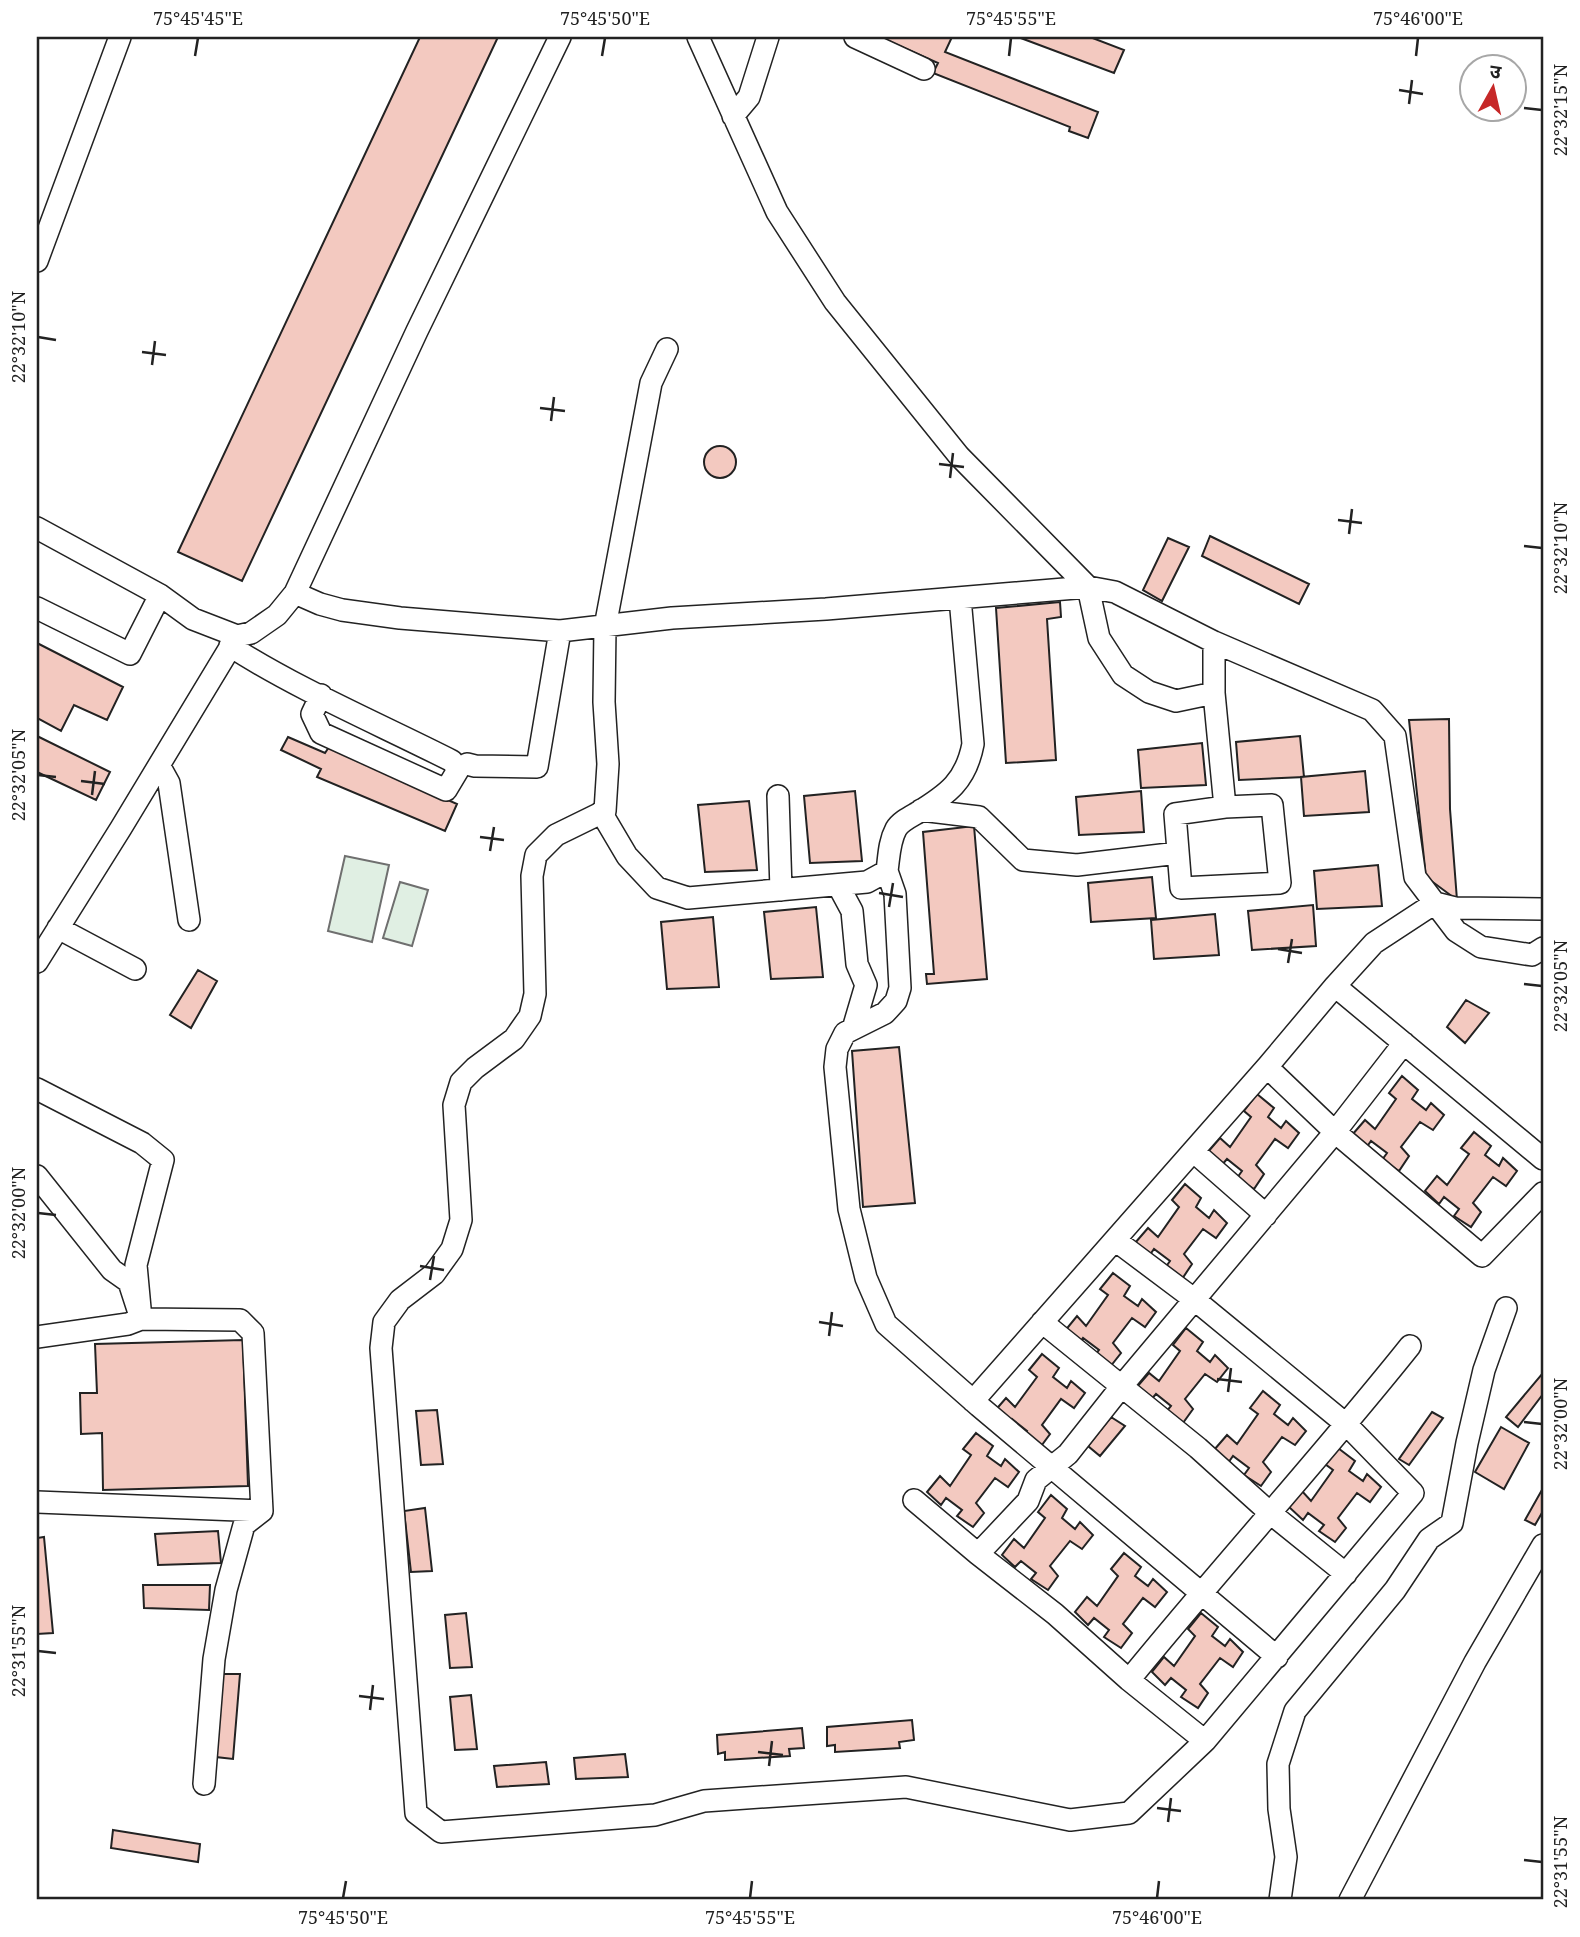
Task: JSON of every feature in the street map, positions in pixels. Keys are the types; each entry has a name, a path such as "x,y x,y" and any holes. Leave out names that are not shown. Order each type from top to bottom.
{"street":[{"path":"37,261 120,37"},
{"path":"37,962 234,640 251,633 277,615 295,593 417,331 560,37"},
{"path":"698,37 776,212 835,303 959,456 1088,586 1099,638 1124,675 1149,692 1176,701 1214,693"},
{"path":"733,116 748,97 768,37"},
{"path":"855,37 924,69"},
{"path":"667,349 651,383 605,627 604,702 608,764 604,811 556,835 536,855 531,876 535,994 530,1016 514,1039 475,1068 461,1083 454,1105 461,1220 452,1249 434,1274 400,1300 384,1322 382,1348 416,1813 441,1832 655,1815 704,1801 905,1787 1070,1820 1129,1813 1205,1741 1413,1493 1347,1425 1195,1300 1115,1240"},
{"path":"38,533 160,595 193,619 234,640 256,663 321,695 452,761 458,770 446,790 321,733 312,715 321,695"},
{"path":"295,593 342,610 400,618 560,631 672,618 826,609 1088,586 1115,592 1214,642 1372,710 1395,736 1415,877 1456,931 1481,947 1532,955 1543,948"},
{"path":"37,608 130,654 160,595"},
{"path":"960,598 973,744 969,765 958,782 897,827 890,847 887,871 895,894 900,988 896,1002 885,1013 845,1033 837,1049 835,1067 849,1209 866,1278 886,1324 973,1401 1277,1657"},
{"path":"467,764 537,767 549,710 560,631"},
{"path":"1214,642 1214,693 1225,807"},
{"path":"159,765 169,783 190,920"},
{"path":"778,796 781,890"},
{"path":"1272,805 1280,883 1181,888 1175,814 1225,807 1272,805"},
{"path":"921,810 979,817 1023,860 1077,865 1178,853"},
{"path":"601,812 627,856 657,888 688,898 867,882 887,871"},
{"path":"838,885 852,911 857,964 866,985 853,1029"},
{"path":"973,1401 1374,943 1435,903 1455,908 1543,909"},
{"path":"58,928 135,969"},
{"path":"1335,986 1543,1159"},
{"path":"978,1554 1028,1501 1036,1480 1068,1454 1335,1132 1404,1043"},
{"path":"1267,1067 1335,1132 1482,1256 1543,1193"},
{"path":"37,1089 142,1143 163,1160 136,1265 141,1319"},
{"path":"1193,1151 1266,1215"},
{"path":"37,1176 112,1270 129,1282 141,1319"},
{"path":"1280,1900 1286,1857 1279,1809 1278,1764 1295,1710 1395,1590 1429,1539 1452,1522 1484,1370 1506,1308"},
{"path":"37,1337 128,1324 141,1319 240,1320 253,1333 262,1511"},
{"path":"1042,1322 1198,1448 1269,1512 1346,1574"},
{"path":"1129,1680 1269,1512 1347,1425 1410,1346"},
{"path":"914,1500 1055,1614 1129,1680 1205,1741"},
{"path":"37,1502 262,1511"},
{"path":"204,1784 214,1660 226,1590 244,1525 262,1511"},
{"path":"1350,1900 1475,1662 1542,1551"}],"green space":[{"path":"345,856 389,865 372,942 328,931"},
{"path":"400,882 428,890 412,946 383,938"}],"building":[{"path":"420,37 498,37 242,581 178,552"},
{"path":"879,37 952,37 945,52 1098,112 1088,138 1069,131 1070,127 933,73 938,63"},
{"path":"1018,37 1090,37 1124,50 1114,73"},
{"path":"720,446 731,451 736,462 731,473 720,478 709,473 704,462 709,451"},
{"path":"1210,536 1309,584 1299,604 1202,556"},
{"path":"1168,538 1189,547 1162,601 1143,590"},
{"path":"1060,602 1061,617 1047,619 1056,760 1006,763 996,608"},
{"path":"37,643 123,687 107,720 74,705 61,731 37,718"},
{"path":"1449,719 1450,809 1457,900 1426,877 1409,720"},
{"path":"37,736 110,772 96,800 37,772"},
{"path":"1300,736 1304,777 1239,780 1236,742"},
{"path":"288,737 325,753 329,747 457,804 445,831 317,777 321,769 281,750"},
{"path":"1202,743 1206,785 1141,788 1138,750"},
{"path":"1365,771 1369,812 1304,816 1301,777"},
{"path":"855,791 862,861 810,863 804,796"},
{"path":"1141,791 1144,832 1079,835 1076,797"},
{"path":"749,801 757,870 705,872 698,805"},
{"path":"974,826 987,979 927,984 926,974 934,974 923,832"},
{"path":"1378,865 1382,906 1317,909 1314,871"},
{"path":"1152,877 1156,918 1091,922 1088,883"},
{"path":"1313,905 1316,946 1252,950 1248,911"},
{"path":"816,907 823,977 771,979 764,912"},
{"path":"1215,914 1219,955 1154,959 1151,920"},
{"path":"713,917 719,987 667,989 661,922"},
{"path":"198,970 217,981 191,1028 170,1015"},
{"path":"1466,1000 1489,1013 1465,1043 1447,1027"},
{"path":"899,1047 915,1203 863,1207 852,1051"},
{"path":"1402,1076 1418,1090 1412,1099 1426,1110 1431,1103 1444,1115 1433,1130 1420,1122 1401,1147 1409,1156 1399,1171 1382,1160 1387,1153 1371,1141 1366,1148 1352,1135 1365,1120 1375,1129 1396,1099 1389,1093"},
{"path":"1257,1094 1274,1108 1268,1117 1281,1128 1286,1121 1299,1133 1288,1148 1275,1139 1256,1165 1264,1174 1254,1189 1237,1178 1242,1171 1227,1159 1221,1166 1207,1153 1220,1138 1230,1147 1251,1117 1244,1111"},
{"path":"1474,1132 1491,1146 1485,1155 1499,1166 1503,1158 1517,1171 1506,1186 1493,1177 1473,1203 1481,1212 1471,1227 1454,1216 1459,1209 1444,1197 1439,1204 1425,1191 1437,1176 1447,1185 1469,1154 1461,1148"},
{"path":"1185,1184 1201,1198 1196,1207 1209,1218 1214,1210 1227,1223 1216,1238 1203,1229 1184,1254 1192,1264 1182,1279 1165,1268 1170,1261 1154,1249 1149,1256 1135,1243 1148,1228 1158,1237 1179,1207 1172,1200"},
{"path":"1113,1273 1130,1286 1124,1296 1138,1306 1142,1299 1156,1312 1145,1327 1132,1318 1113,1343 1121,1353 1110,1367 1094,1356 1099,1350 1083,1338 1078,1345 1064,1332 1077,1316 1086,1326 1108,1295 1100,1289"},
{"path":"1186,1328 1203,1342 1197,1351 1210,1362 1215,1355 1228,1368 1217,1382 1205,1374 1185,1399 1193,1409 1183,1423 1166,1412 1171,1406 1156,1394 1150,1401 1136,1388 1149,1373 1159,1381 1180,1351 1173,1345"},
{"path":"243,1340 248,1486 103,1490 102,1433 81,1434 80,1393 97,1393 95,1344"},
{"path":"1042,1354 1059,1368 1053,1377 1067,1388 1071,1381 1085,1393 1074,1408 1061,1399 1042,1425 1050,1434 1039,1449 1022,1438 1027,1431 1012,1419 1007,1426 993,1413 1006,1398 1015,1407 1037,1377 1029,1370"},
{"path":"1542,1374 1543,1394 1518,1427 1506,1417"},
{"path":"1263,1391 1280,1405 1274,1414 1288,1425 1293,1418 1306,1431 1295,1445 1282,1437 1263,1462 1271,1472 1261,1486 1244,1475 1249,1468 1233,1456 1228,1463 1214,1450 1227,1435 1237,1444 1258,1414 1250,1408"},
{"path":"437,1410 443,1464 421,1465 416,1411"},
{"path":"1432,1412 1443,1418 1409,1465 1399,1459"},
{"path":"1111,1417 1125,1426 1100,1456 1088,1446"},
{"path":"1501,1427 1529,1443 1504,1489 1475,1472"},
{"path":"976,1433 993,1446 987,1456 1001,1466 1005,1459 1019,1472 1008,1487 995,1478 976,1503 984,1513 973,1527 957,1516 962,1510 946,1498 941,1505 927,1492 940,1476 950,1486 971,1455 963,1449"},
{"path":"1338,1448 1355,1461 1349,1471 1363,1481 1367,1474 1381,1487 1370,1502 1357,1493 1338,1518 1346,1528 1335,1542 1319,1531 1324,1525 1308,1513 1303,1520 1289,1507 1302,1491 1311,1501 1333,1470 1325,1464"},
{"path":"1543,1488 1543,1511 1535,1525 1525,1520"},
{"path":"1051,1495 1067,1509 1062,1518 1075,1529 1080,1522 1093,1535 1082,1549 1070,1541 1050,1566 1058,1576 1048,1590 1031,1579 1036,1573 1021,1561 1015,1567 1002,1555 1014,1539 1024,1548 1045,1518 1038,1512"},
{"path":"425,1508 432,1571 411,1572 404,1511"},
{"path":"218,1531 221,1563 158,1565 155,1534"},
{"path":"44,1537 53,1633 37,1634 37,1538"},
{"path":"1124,1553 1141,1567 1135,1576 1148,1586 1153,1579 1167,1592 1155,1607 1143,1598 1123,1624 1132,1633 1121,1648 1104,1637 1109,1630 1094,1618 1088,1625 1075,1612 1087,1597 1097,1606 1118,1576 1111,1569"},
{"path":"143,1585 210,1585 209,1610 144,1608"},
{"path":"466,1613 472,1667 450,1668 445,1615"},
{"path":"1201,1613 1218,1627 1212,1636 1225,1646 1230,1639 1243,1652 1233,1667 1220,1658 1200,1684 1208,1693 1198,1708 1181,1697 1186,1690 1171,1678 1165,1685 1152,1672 1164,1657 1174,1666 1195,1636 1188,1629"},
{"path":"222,1674 240,1674 233,1759 216,1757"},
{"path":"471,1695 477,1749 455,1750 450,1697"},
{"path":"912,1720 914,1740 899,1742 900,1748 835,1752 835,1745 827,1746 827,1727"},
{"path":"802,1728 804,1748 789,1749 790,1756 725,1760 725,1752 718,1754 717,1735"},
{"path":"625,1754 628,1777 576,1779 574,1758"},
{"path":"546,1762 549,1784 497,1787 494,1766"},
{"path":"113,1830 200,1844 198,1862 111,1848"}]}
